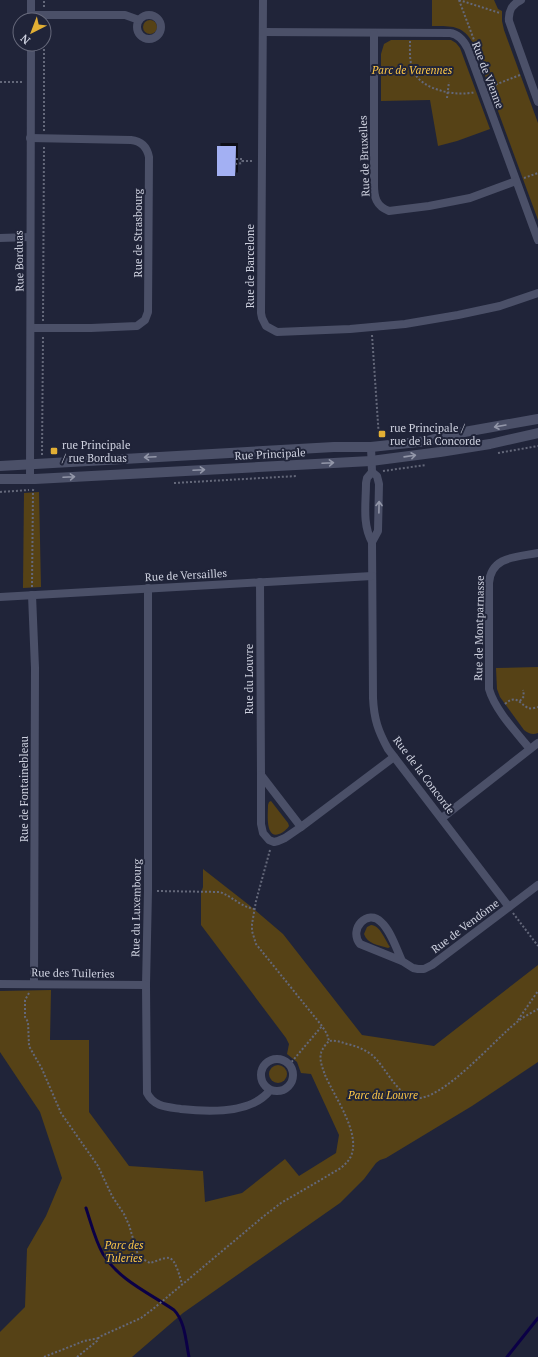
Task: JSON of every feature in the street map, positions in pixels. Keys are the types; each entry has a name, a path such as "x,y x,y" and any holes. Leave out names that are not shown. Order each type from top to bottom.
{"street":[{"path":"31,0 31,12"},
{"name":"Rue de Barcelone","path":"262,0 261,313 263,322 266,326 272,330 293,332 357,329 405,324 500,306 538,293"},
{"path":"521,0 510,9 508,16 538,102"},
{"path":"52,17 125,15 139,20"},
{"name":"Rue de Vienne","path":"263,32 374,34 450,33 460,38 468,48 538,240"},
{"name":"Rue de Bruxelles","path":"374,34 374,194 378,205 389,211 429,206 470,198 516,181"},
{"name":"Rue Borduas","path":"30,479 31,52"},
{"name":"Rue de Strasbourg","path":"30,138 131,140 139,142 146,149 149,157 148,315 142,323 137,326 31,328"},
{"path":"0,238 30,238"},
{"name":"Rue Principale","path":"0,466 334,447 371,447 438,439 453,434 538,419"},
{"name":"Rue Principale","path":"0,478 30,479 371,461 490,444 538,432"},
{"name":"Rue de la Concorde","path":"371,447 372,472 367,478 366,483 366,525 372,542 373,711 377,727 388,750 442,818 511,910"},
{"name":"Rue de la Concorde","path":"372,472 377,476 379,484 378,527 372,542"},
{"name":"Rue de Montparnasse","path":"530,749 496,705 489,689 489,583 491,571 500,562 508,558 538,553"},
{"name":"Rue de Versailles","path":"0,596 32,591 148,588 372,576"},
{"name":"Rue du Louvre","path":"260,582 261,824 263,833 269,840 274,842 285,838 394,757"},
{"name":"Rue du Luxembourg","path":"148,588 148,891 146,984 147,1093 154,1102 164,1106 201,1112 225,1110 253,1103 261,1099 270,1090 280,1091 289,1086 293,1077 293,1072 289,1064"},
{"name":"Rue de Fontainebleau","path":"32,591 35,668 32,987"},
{"path":"442,818 538,743"},
{"path":"261,775 301,827"},
{"name":"Rue de Vendôme","path":"402,961 387,929 381,921 372,917 365,919 357,928 356,933 357,940 360,944 402,961 409,966 424,969 511,910 538,885"},
{"name":"Rue des Tuileries","path":"0,984 32,987 146,984"},
{"path":"270,1090 262,1082 261,1072 264,1066 272,1060 278,1059 289,1064"}],"path":[{"path":"44,0 44,6"},
{"path":"459,0 502,14"},
{"path":"459,0 469,26 466,31"},
{"path":"410,40 411,64 416,76 427,85 448,92 466,94 476,92"},
{"path":"44,52 44,129"},
{"path":"492,86 527,72"},
{"path":"0,82 22,82"},
{"path":"447,98 447,88 449,82"},
{"path":"43,317 44,151"},
{"path":"236,159 242,159 242,161 261,161"},
{"path":"236,164 242,163 242,161"},
{"path":"525,178 538,173"},
{"path":"372,334 378,436"},
{"path":"42,448 43,338"},
{"path":"32,591 33,490"},
{"path":"520,701 524,696 523,690"},
{"path":"504,704 511,700 520,701 528,708 538,707"},
{"path":"270,848 255,909 252,931 253,938 256,944 322,1026 329,1040"},
{"path":"154,891 220,892 228,895 248,908 255,909"},
{"path":"511,910 538,946"},
{"path":"32,987 25,1000 25,1017 29,1026 30,1046 42,1069 58,1108 102,1173 112,1196 124,1214 136,1252 141,1258 150,1263 167,1258 171,1259 175,1264 182,1284"},
{"path":"329,1040 334,1040 364,1050 380,1063 406,1095 412,1098 420,1098 437,1091 457,1077 517,1021 538,991"},
{"path":"20,1009 25,1009"},
{"path":"517,1021 538,1009"},
{"path":"289,1064 322,1026"},
{"path":"44,1357 84,1341 99,1338 141,1318 281,1203 348,1162 353,1148 351,1133 321,1061 321,1053 329,1040"},
{"path":"77,1357 99,1338"}],"green space":[{"path":"432,0 494,0 498,9 502,11 504,30 538,123 538,220 473,43 461,30 445,26 432,26"},
{"path":"150,20 155,22 157,27 155,32 150,34 145,32 143,27 145,22"},
{"name":"Parc de Varennes","path":"391,40 451,40 456,43 460,48 490,129 438,146 430,100 381,101 381,54 384,44"},
{"path":"39,492 41,587 23,588 24,493"},
{"path":"538,667 538,733 533,734 524,730 500,697 497,689 496,668"},
{"path":"271,801 289,826 282,833 275,835 271,833 268,824 268,805"},
{"path":"203,869 283,934 362,1035 434,1046 538,965 538,1062 472,1106 386,1158 380,1160 364,1179 340,1203 183,1313 132,1357 0,1357 0,1332 25,1307 27,1249 46,1216 62,1178 40,1112 0,1052 0,991 51,990 50,1040 89,1040 89,1112 129,1166 203,1171 205,1202 242,1193 285,1159 299,1176 336,1153 339,1135 311,1074 301,1073 297,1062 287,1054 289,1044 286,1038 201,925"},
{"path":"371,925 380,930 390,947 388,948 377,945 368,940 364,934 367,927"},
{"path":"278,1065 284,1068 287,1074 284,1080 278,1083 272,1080 269,1074 272,1068"}],"building":[{"path":"217,146 236,146 235,176 217,176"}],"waterway":[{"path":"86,1208 98,1243 103,1254 110,1263 126,1279 174,1310 178,1315 183,1326 189,1357"},
{"path":"507,1357 538,1318"}],"place":[{"name":"rue Principale / rue de la Concorde","path":"382,434"},
{"name":"rue Principale / rue Borduas","path":"54,451"}],"park label":[{"name":"Parc du Louvre","path":"383,1095"},
{"name":"Parc des Tuleries","path":"124,1251"}]}
